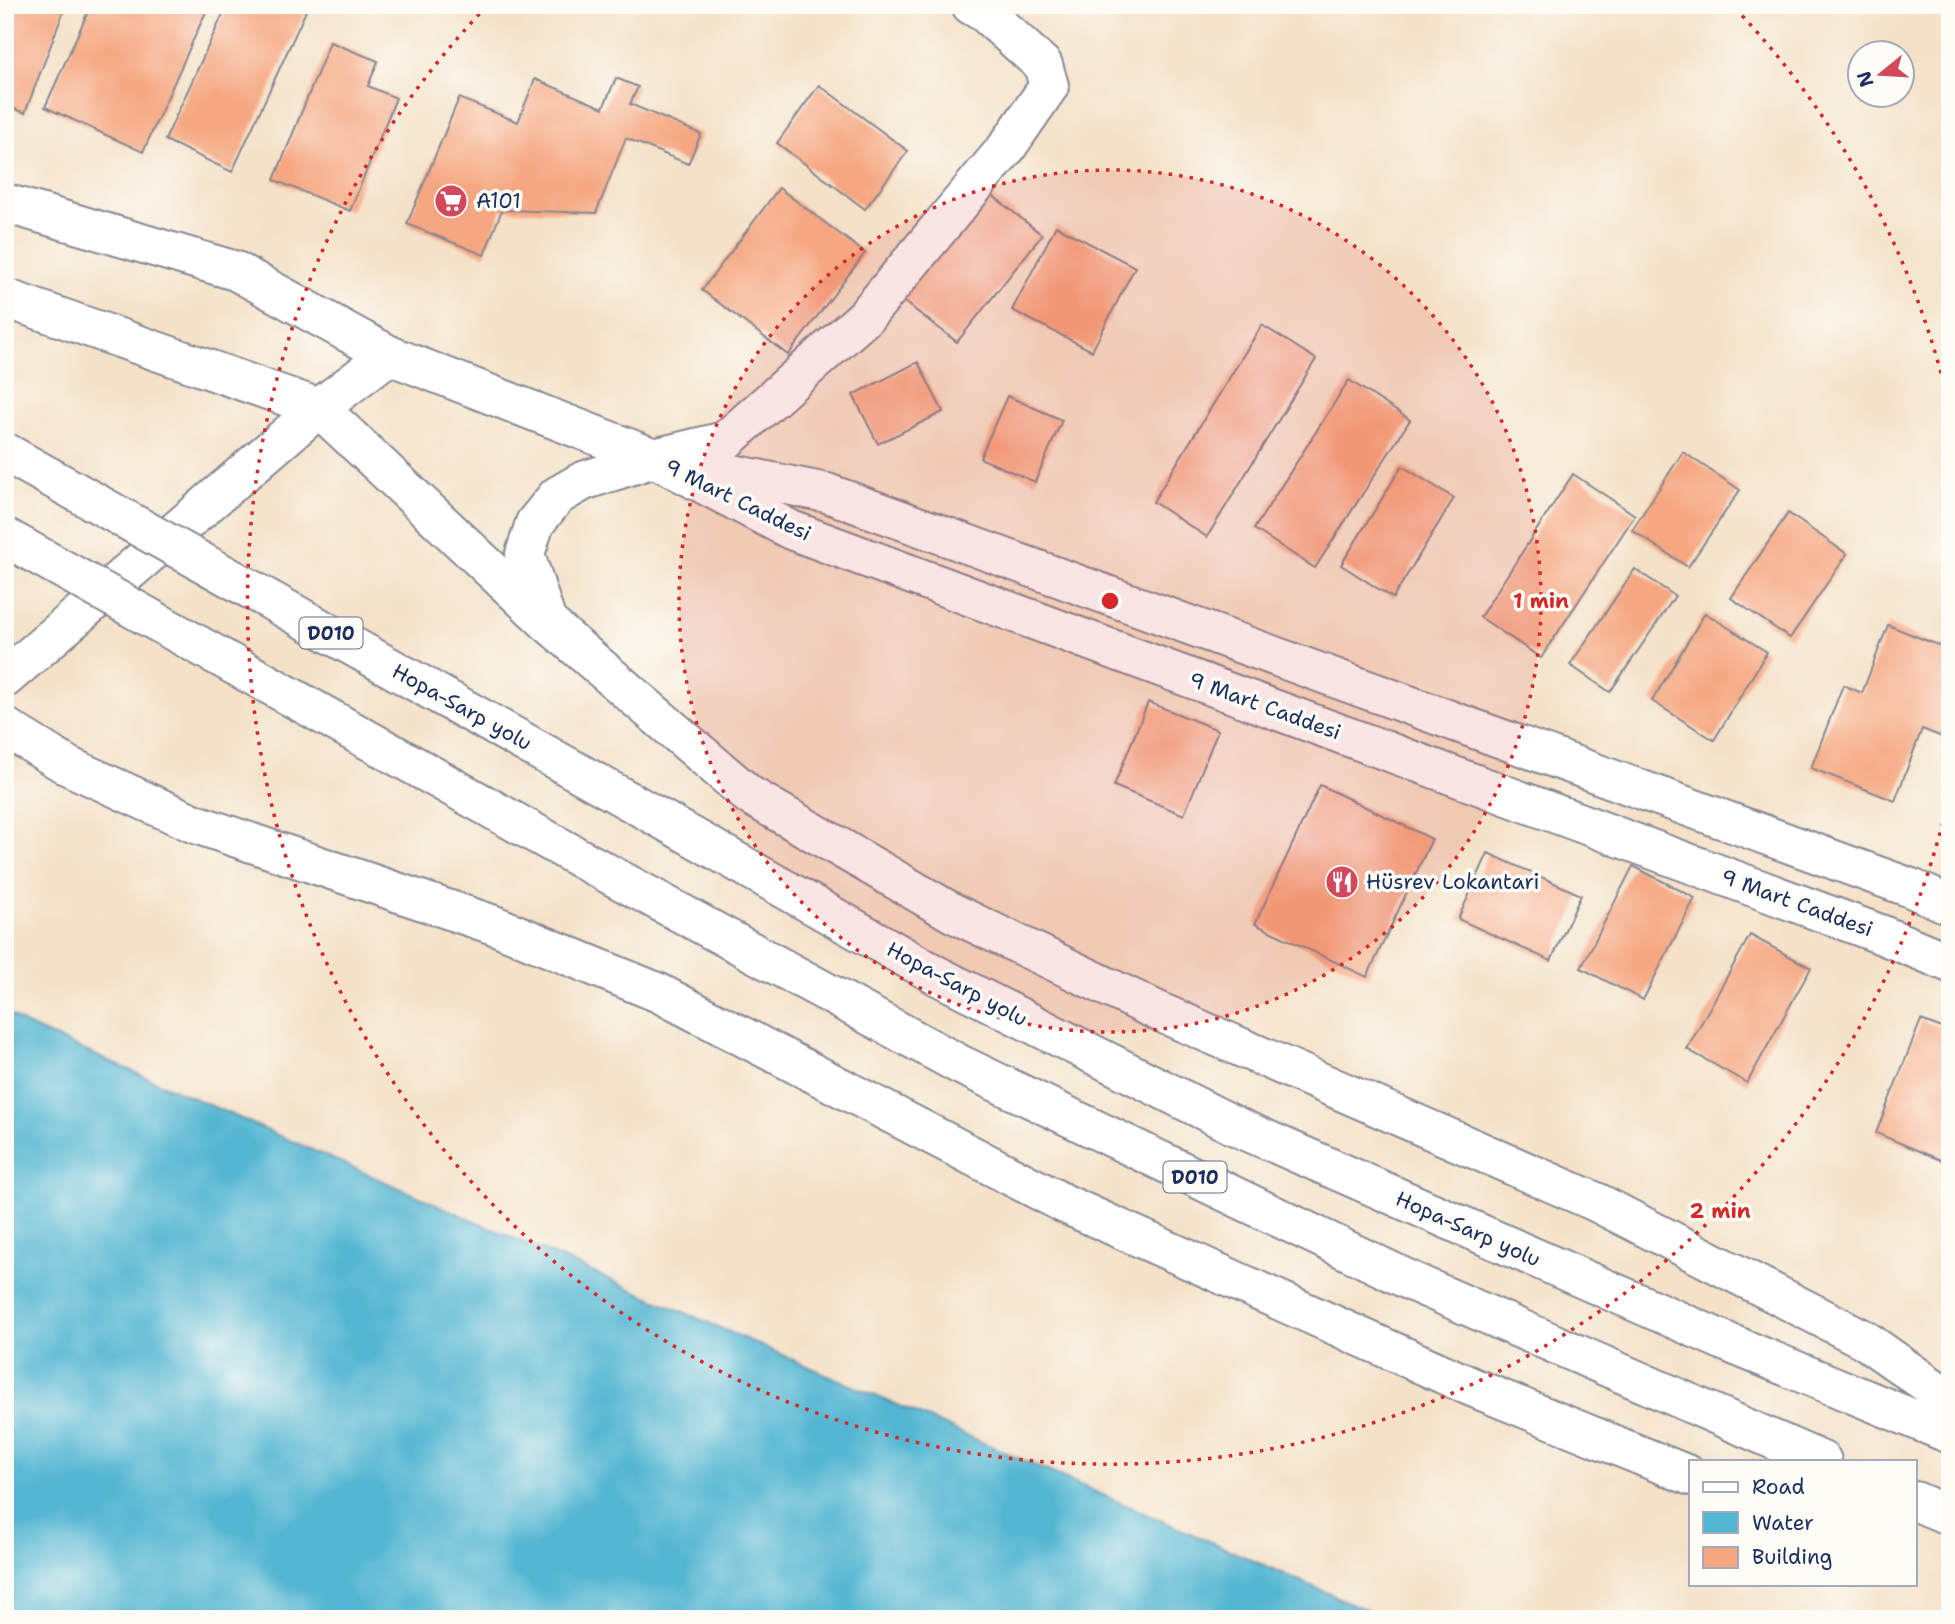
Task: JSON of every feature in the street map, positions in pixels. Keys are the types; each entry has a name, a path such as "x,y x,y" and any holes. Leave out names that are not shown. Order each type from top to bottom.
{"main road":[{"path":"546,621 524,554 535,523 557,496 583,481 654,458 725,441 855,326 1014,137 1049,86 1046,76 1042,65 985,13 971,5"},
{"path":"5,203 236,271 389,355 654,458"},
{"path":"5,299 319,408 546,621 749,795 953,913 1163,1013 1595,1202 1865,1340 1950,1402"},
{"path":"5,678 319,408 389,355"},
{"name":"Hopa-Sarp yolu","path":"5,452 938,976 1233,1125 1729,1343 1950,1434"},
{"name":"9 Mart Caddesi","path":"654,458 827,492 1911,888 1950,905"},
{"name":"9 Mart Caddesi","path":"654,458 791,530 1880,934 1950,963"},
{"name":"D010","path":"5,537 583,860 959,1064 1413,1282 1820,1460"},
{"path":"5,727 68,766 193,823 494,925 659,992 1065,1203 1472,1387 1689,1475"},
{"path":"1916,1501 1950,1516"},
{"path":"1916,1524 1950,1525"}],"water":[{"path":"5,1011 26,1025 1387,1619 5,1619"}],"building":[{"path":"5,5 66,5 25,113 5,105"},
{"path":"91,5 209,5 143,152 45,107"},
{"path":"227,5 294,5 306,11 232,172 165,140"},
{"path":"330,42 378,61 368,86 396,98 350,211 274,180"},
{"path":"616,78 638,87 630,104 701,134 688,164 626,138 596,213 502,210 484,255 407,224 459,98 518,122 535,79 603,108"},
{"path":"819,85 908,151 865,209 777,143"},
{"path":"779,188 865,253 788,355 702,290"},
{"path":"987,191 1042,235 957,342 901,299"},
{"path":"1056,226 1135,267 1092,351 1012,310"},
{"path":"1262,325 1316,359 1207,537 1153,502"},
{"path":"918,362 943,412 878,444 853,395"},
{"path":"1349,380 1410,420 1315,568 1254,529"},
{"path":"1007,396 1062,420 1035,482 980,458"},
{"path":"1683,452 1740,490 1688,567 1632,530"},
{"path":"1402,466 1454,498 1393,598 1341,565"},
{"path":"1573,474 1635,515 1541,658 1480,617"},
{"path":"1788,513 1847,554 1790,638 1731,598"},
{"path":"1635,569 1675,596 1610,692 1570,665"},
{"path":"1705,613 1767,652 1714,740 1652,701"},
{"path":"1888,625 1950,650 1950,740 1922,729 1895,801 1811,768 1843,685 1862,693"},
{"path":"1148,702 1218,730 1184,815 1114,786"},
{"path":"1320,785 1432,839 1367,977 1255,924"},
{"path":"1488,853 1581,895 1551,961 1458,919"},
{"path":"1633,866 1695,898 1643,1000 1581,968"},
{"path":"1750,935 1811,968 1747,1083 1687,1049"},
{"path":"1921,1020 1950,1031 1950,1164 1876,1133"}],"place":[{"name":"A101","path":"451,201"},
{"name":"Hüsrev Lokantari","path":"1342,882"}]}
